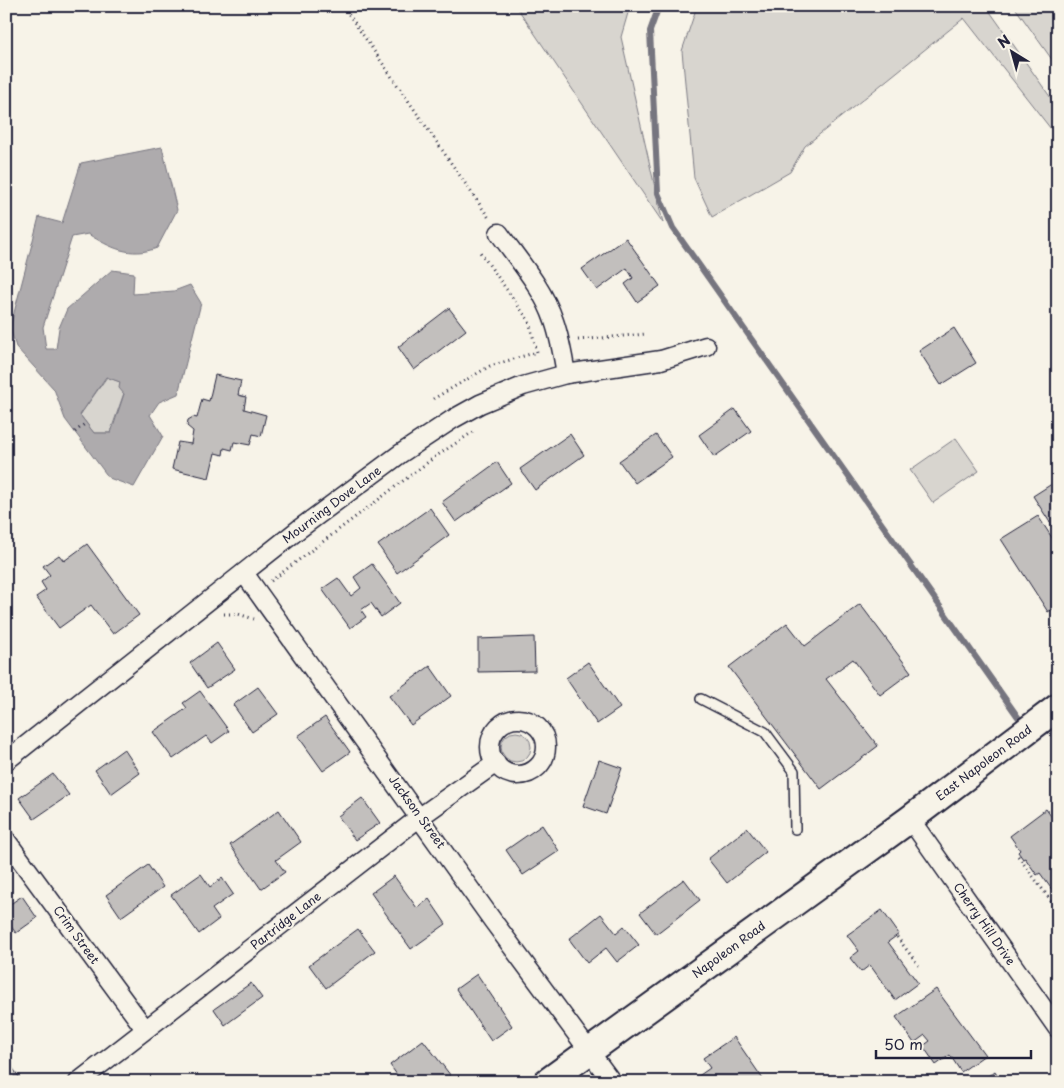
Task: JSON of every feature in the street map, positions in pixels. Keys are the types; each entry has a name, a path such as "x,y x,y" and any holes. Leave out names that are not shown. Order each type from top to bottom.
{"main road":[{"name":"East Napoleon Road","path":"910,819 1058,707"},
{"name":"Napoleon Road","path":"548,1082 910,819"}],"street":[{"path":"499,233 532,277 549,306 566,374"},
{"name":"Mourning Dove Lane","path":"6,761 244,573 393,459 452,419 480,404 523,386 566,374 661,360 706,346"},
{"name":"Jackson Street","path":"244,573 612,1082"},
{"name":"Partridge Lane","path":"78,1082 420,817 496,764"},
{"name":"Cherry Hill Drive","path":"910,819 1058,1029"},
{"name":"Crim Street","path":"6,840 145,1030"}],"lane":[{"path":"701,699 765,732 794,771 795,829"}],"path":[{"path":"343,6 499,233"},
{"path":"480,252 530,321 536,352"},
{"path":"433,400 490,366 536,352 559,342 646,334"},
{"path":"75,432 86,423"},
{"path":"256,591 432,459 477,429"},
{"path":"222,614 238,614 260,621"},
{"path":"1018,856 1056,909"},
{"path":"897,937 919,966"}],"shaded area":[{"path":"516,6 630,6 621,37 663,223"},
{"path":"697,6 986,6 1058,108 1058,138 964,18 805,146 790,172 712,217 694,178 682,51"},
{"path":"1014,6 1058,6 1058,68"},
{"path":"162,147 177,210 157,248 147,251 129,252 121,250 105,244 88,234 72,237 43,327 46,349 56,349 59,328 67,309 112,270 134,273 133,294 174,291 190,285 201,303 178,394 159,402 150,415 163,436 134,487 109,478 65,419 54,389 16,347 10,328 39,217 62,223 81,163","holes":["106,377 120,382 119,388 124,394 111,433 94,433 80,415"]},
{"path":"107,377 120,382 124,393 110,433 94,433 80,415"},
{"path":"956,438 979,471 933,503 910,470"},
{"path":"516,732 527,736 531,747 527,758 516,762 505,758 501,747 505,736"}],"building":[{"path":"626,238 660,286 637,302 625,284 633,278 627,268 597,290 582,269"},
{"path":"449,308 466,330 414,370 398,347"},
{"path":"954,328 976,363 941,385 919,351"},
{"path":"215,375 241,381 238,395 246,397 244,409 266,415 261,436 253,434 250,445 234,442 232,450 224,448 223,455 215,453 209,478 172,469 178,442 191,444 193,431 187,426 188,420 193,417 197,418 202,399 209,401"},
{"path":"735,409 751,431 714,457 699,435"},
{"path":"570,434 584,455 535,490 520,469"},
{"path":"656,435 672,457 635,483 619,461"},
{"path":"497,462 511,483 456,522 442,502"},
{"path":"1058,480 1058,535 1033,496"},
{"path":"430,508 449,535 397,573 378,545"},
{"path":"1038,516 1058,547 1058,606 1048,612 1001,539"},
{"path":"87,544 139,615 113,634 91,605 59,628 36,597 46,590 41,582 50,575 43,566 59,555 64,561"},
{"path":"372,564 400,603 381,617 371,603 361,610 366,617 350,628 322,589 338,578 351,596 361,588 354,577"},
{"path":"860,604 911,672 880,695 853,659 826,679 878,746 821,789 729,667 787,623 805,646"},
{"path":"534,637 535,671 478,672 478,639"},
{"path":"217,643 235,669 207,688 190,663"},
{"path":"588,662 620,708 597,724 566,678"},
{"path":"430,666 451,696 411,725 389,696"},
{"path":"258,687 278,714 252,732 233,705"},
{"path":"200,691 229,731 212,743 206,736 173,759 153,732 187,708 183,703"},
{"path":"325,717 350,752 323,771 298,736"},
{"path":"124,749 140,773 111,794 95,770"},
{"path":"599,760 622,768 606,814 583,806"},
{"path":"53,774 69,795 34,819 19,798"},
{"path":"362,798 380,823 355,840 338,816"},
{"path":"1046,809 1058,826 1058,887 1053,891 1040,873 1037,875 1025,858 1023,859 1018,852 1020,850 1010,836"},
{"path":"279,810 301,842 276,860 285,872 261,889 230,845"},
{"path":"542,825 559,851 523,875 506,850"},
{"path":"747,828 766,852 727,883 708,859"},
{"path":"148,865 163,887 121,917 106,895"},
{"path":"201,874 210,887 222,878 233,894 212,909 219,919 199,934 171,895"},
{"path":"394,876 417,908 429,899 446,924 411,949 371,893"},
{"path":"684,879 700,900 656,934 640,913"},
{"path":"22,896 37,918 16,933 6,920 6,907"},
{"path":"882,910 899,934 888,942 918,983 895,1000 870,965 861,972 850,958 859,951 847,935"},
{"path":"601,914 616,933 624,926 639,945 617,962 606,948 587,963 569,939"},
{"path":"358,929 375,951 326,988 309,965"},
{"path":"477,974 512,1026 491,1041 456,989"},
{"path":"251,983 262,998 225,1025 214,1009"},
{"path":"936,989 985,1055 961,1072 950,1055 936,1065 923,1046 930,1041 925,1035 914,1043 896,1017"},
{"path":"734,1037 765,1082 690,1082 710,1068 703,1058"},
{"path":"423,1040 451,1076 444,1082 402,1082 390,1065"},
{"path":"6,1059 22,1081 6,1082"},
{"path":"995,1071 1002,1082 980,1082"}],"waterway":[{"path":"659,6 650,31 658,193 673,228 1018,717"}]}
